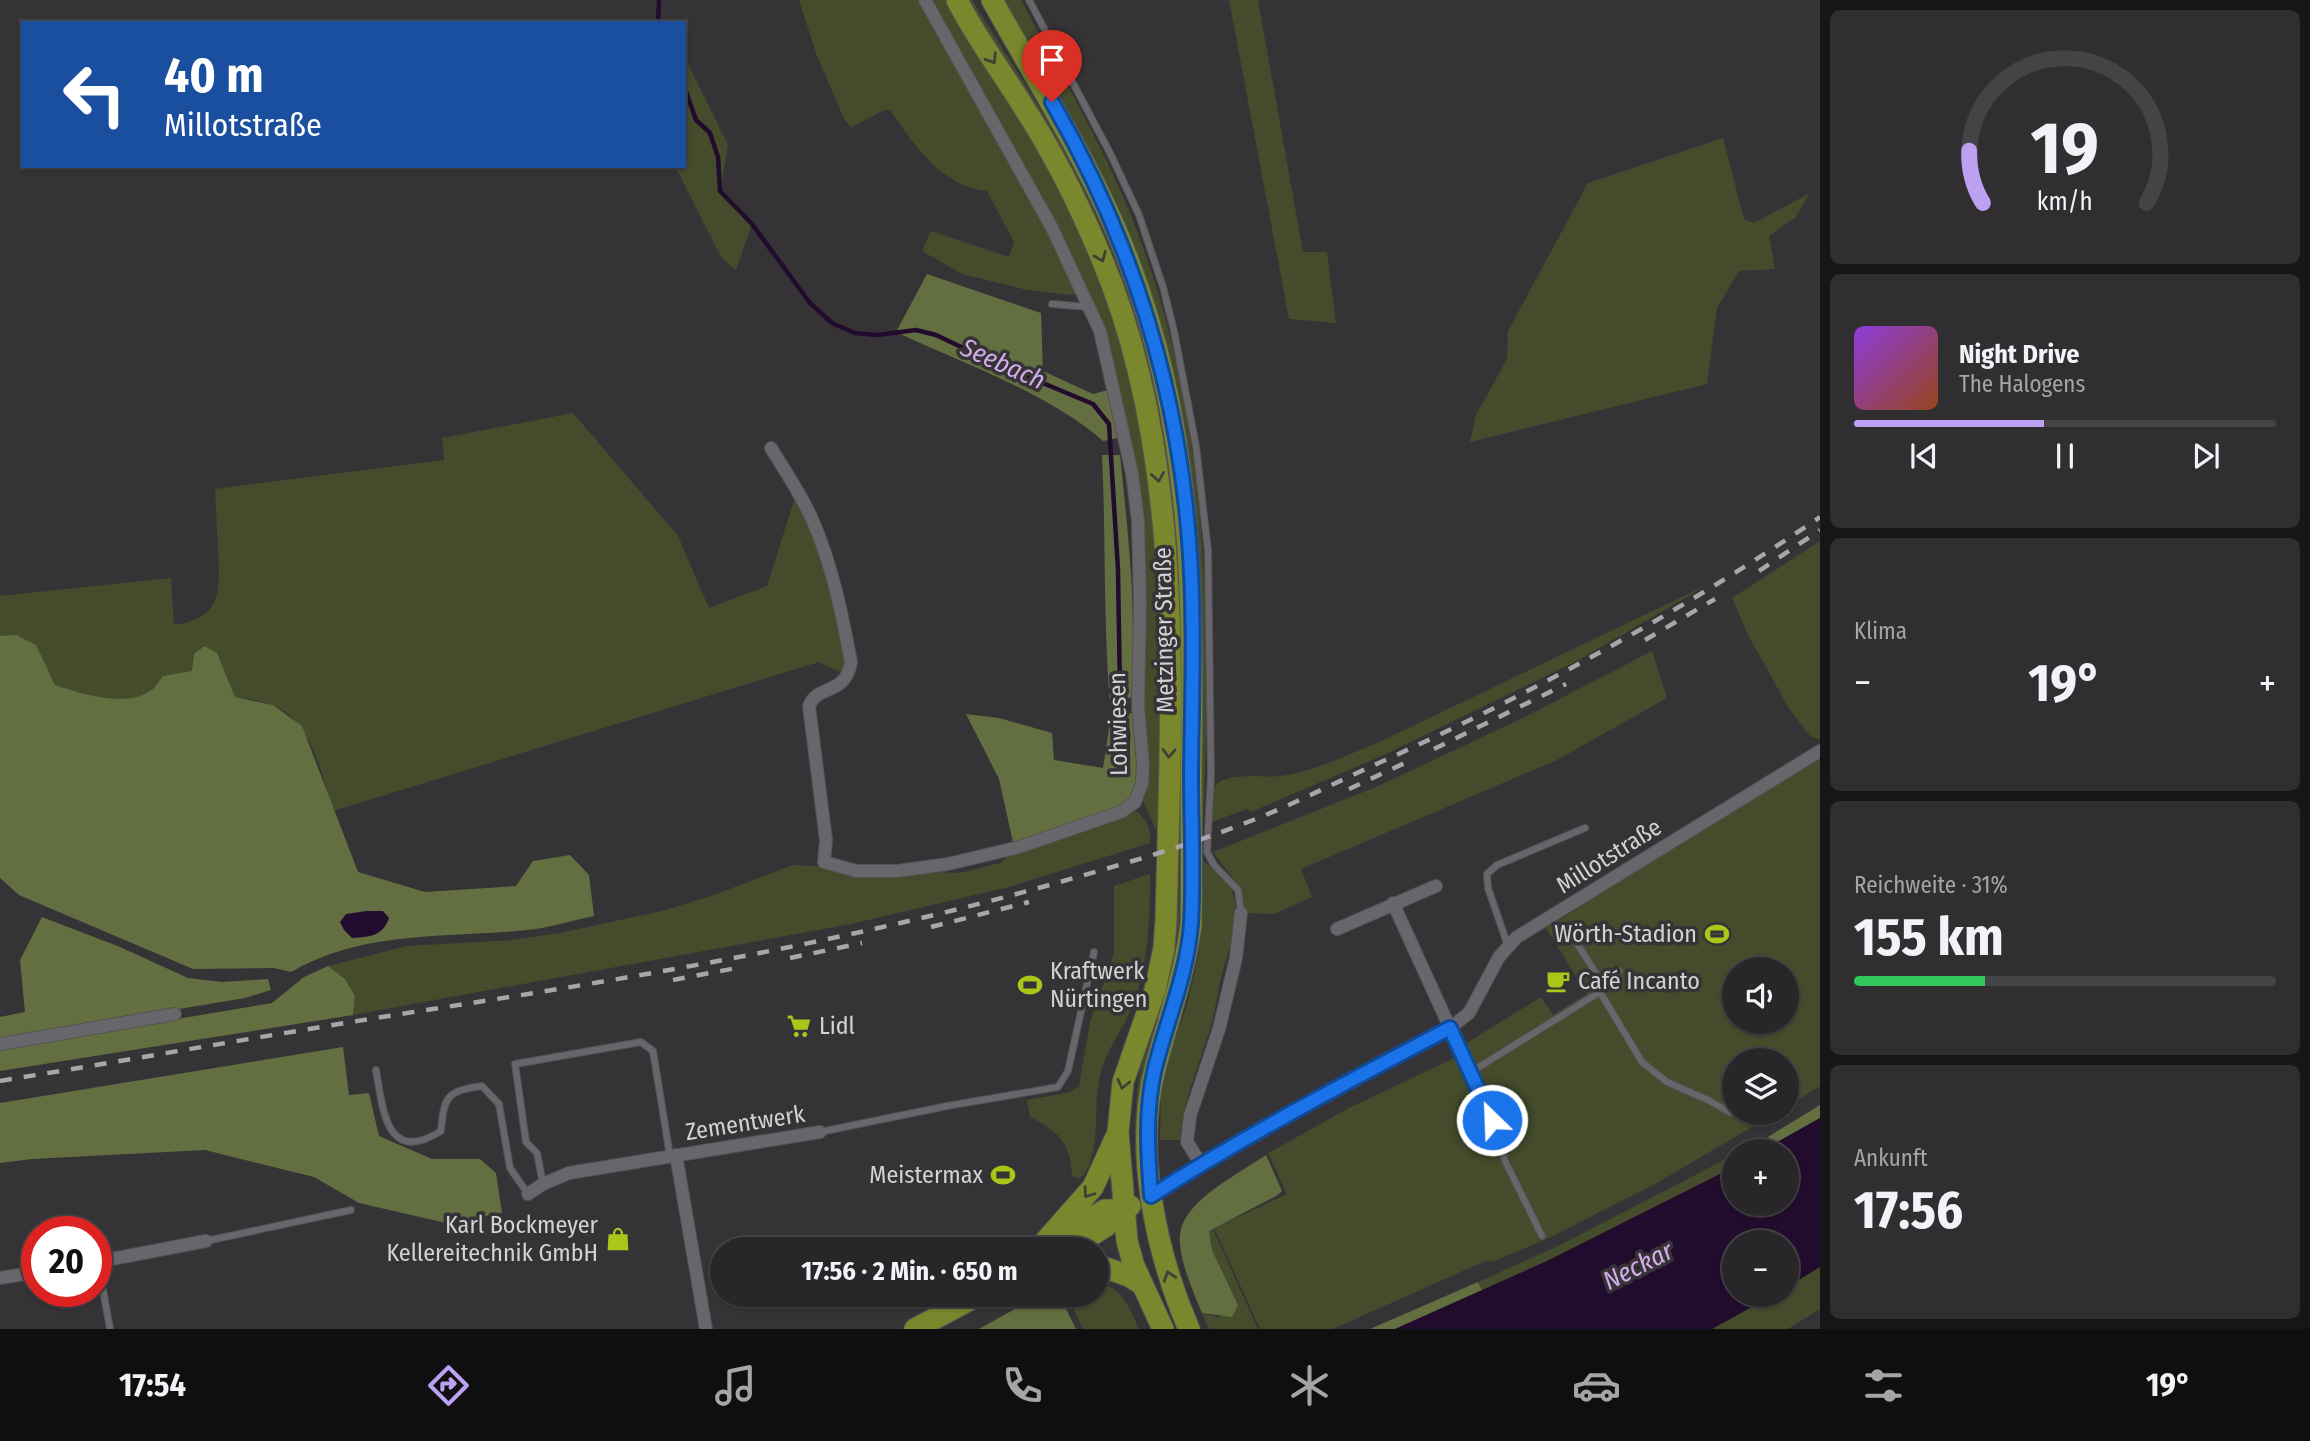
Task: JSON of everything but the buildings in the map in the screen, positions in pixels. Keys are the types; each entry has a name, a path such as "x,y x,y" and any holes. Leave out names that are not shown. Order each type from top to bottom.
{"main road":[{"name":"Metzinger Straße","path":"957,0 1051,152 1099,252 1133,353 1159,483 1169,626 1166,920 1164,948 1155,990 1123,1082 1118,1132"},
{"name":"Metzinger Straße","path":"992,0 1065,124 1128,257 1158,353 1180,460 1189,544 1192,613 1191,925 1180,983 1150,1096 1148,1158 1156,1230 1166,1268 1187,1325"},
{"path":"1089,1237 1106,1226 1114,1210 1118,1132"},
{"path":"1049,1237 1093,1186 1118,1132"},
{"path":"1061,1237 1114,1210 1151,1196"},
{"path":"1114,1210 1143,1286 1163,1329"},
{"path":"1109,1269 1129,1276 1143,1286"},
{"path":"915,1329 956,1307"}],"street":[{"name":"Lohwiesen","path":"771,448 807,509 823,548 851,662 848,676 842,684 813,698 809,706 826,840 824,862 856,871 897,871 948,864 1019,847 1121,811 1135,802 1142,783 1143,764 1138,707 1139,538 1132,473 1100,331 1052,228 925,0"},
{"name":"Millotstraße","path":"1151,1196 1201,1164 1335,1088 1450,1028 1469,1013 1499,957 1517,937 1820,751"},
{"path":"1337,929 1436,886"},
{"path":"1393,904 1450,1028"},
{"name":"Metzinger Straße","path":"1201,1164 1187,1142 1190,1116 1219,1029 1236,958 1241,913"},
{"path":"0,1044 175,1014"},
{"name":"Zementwerk","path":"528,1194 542,1184 569,1173 820,1132"},
{"name":"Zementwerk","path":"673,1156 706,1329"},
{"path":"112,1258 206,1241"},
{"path":"0,1278 21,1275"}],"lane":[{"name":"Metzinger Straße","path":"1029,0 1110,153 1139,215 1163,287 1174,331 1196,446 1208,551 1211,775 1207,852 1214,865 1238,890 1241,913"},
{"path":"1052,304 1091,307"},
{"path":"1508,946 1488,888 1487,874 1497,864 1585,828"},
{"path":"1578,945 1597,975 1600,992 1643,1062 1667,1082 1722,1109"},
{"path":"820,1132 1058,1087 1068,1071 1094,952"},
{"path":"1471,1072 1600,992 1619,971"},
{"path":"1450,1028 1503,1144 1504,1159 1542,1236"},
{"path":"542,1184 537,1153 526,1142 515,1064 641,1042 653,1051 673,1156"},
{"path":"376,1070 390,1131 404,1140 425,1141 441,1131 443,1106 457,1090 482,1086 499,1104 510,1168 528,1194"},
{"path":"206,1241 351,1210"},
{"path":"106,1307 110,1329"}],"green space":[{"path":"799,0 921,0 1045,224 1079,293 1071,295 1027,290 962,274 922,251 931,231 1009,257 1014,242 987,191 971,188 943,173 919,150 890,110 884,110 852,127 845,121 817,56"},
{"path":"930,0 945,0 1060,189 1088,250 1122,349 1139,418 1154,529 1159,658 1159,830 1156,830 1143,801 1146,793 1146,753 1142,712 1142,572 1104,332"},
{"path":"967,0 972,0 1059,138 1118,261 1147,351 1161,409 1172,475 1181,594 1179,927 1139,1159 1136,1160 1137,1090 1141,1067 1168,979 1155,408 1021,86"},
{"path":"1003,0 1021,0 1106,158 1130,213 1156,287 1176,361 1200,514 1205,591 1206,747 1203,824 1200,826 1170,368"},
{"path":"1229,0 1258,0 1303,252 1327,252 1336,323 1289,319"},
{"path":"686,60 728,145 720,192 752,224 736,270 721,257 676,168 686,168"},
{"path":"1723,138 1744,219 1754,223 1810,193 1795,218 1769,236 1775,269 1739,271 1717,308 1707,384 1470,442 1476,415 1507,359 1508,331 1588,183"},
{"path":"927,274 1041,313 1043,371 1093,394 1108,390 1118,438 1103,441 1057,408 1031,394 896,332"},
{"path":"573,413 678,536 709,608 767,586 797,491 823,548 848,676 819,662 333,811 313,750 297,723 272,705 235,697 217,653 203,646 194,654 193,671 163,676 154,688 142,695 104,698 55,685 46,668 0,636 0,596 171,578 174,625 202,616 210,609 218,589 215,489 444,460 442,438"},
{"path":"1102,455 1120,455 1133,611 1131,697 1125,702 1110,703 1106,641"},
{"path":"1820,541 1820,740 1810,736 1788,707 1748,635 1732,598"},
{"path":"1709,584 1577,661 1384,755 1251,812 1247,809 1212,822 1214,787 1222,780 1293,774 1375,744"},
{"path":"16,635 36,645 55,685 118,699 142,695 153,689 163,676 192,671 194,654 204,646 217,653 235,697 273,705 302,726 358,872 425,892 516,886 533,861 570,855 589,875 594,916 536,929 380,942 320,958 291,972 274,968 193,969 19,895 0,878 0,636"},
{"path":"1652,651 1667,698 1557,760 1301,869 1312,897 1274,914 1245,913 1240,888 1213,852 1376,787 1525,717"},
{"path":"1131,713 1134,716 1139,776 1136,791 1129,799 1099,815 1013,842 999,779 966,714 999,718 1052,733 1054,760 1103,768 1111,716"},
{"path":"1820,756 1820,1086 1799,1099 1799,1048 1722,1048 1722,1125 1756,1125 1732,1139 1722,1139 1722,1145 1655,1184 1551,1237 1492,1262 1485,1261 1333,1329 1260,1329 1214,1228 1287,1194 1268,1153 1349,1108 1452,1059 1465,1044 1541,997 1553,1015 1587,994 1546,928"},
{"path":"1135,810 1145,820 1149,828 1150,843 1009,887 851,924 353,1015 355,996 345,979 328,966 407,946 513,940 560,933 662,911 793,865 960,873 1000,863 1011,853"},
{"path":"1203,861 1230,887 1235,902 1236,923 1212,1022 1189,1095 1180,1140 1160,1140 1161,1098 1168,1059 1187,1005 1199,953"},
{"path":"1150,874 1149,927 1141,979 1130,1012 1101,1071 1093,1153 1084,1175 1078,1178 1072,1176 1069,1155 1062,1140 1056,1133 1030,1117 1027,1100 1071,1092 1079,1086 1090,1022 1114,953 1114,886"},
{"path":"42,917 120,947 188,978 222,982 268,979 271,990 245,998 0,1039 0,1017 25,1012 20,960"},
{"path":"328,966 345,979 355,996 353,1015 0,1071 0,1049 272,1003 304,977"},
{"path":"343,1047 349,1095 369,1093 379,1136 432,1159 480,1159 496,1173 502,1213 446,1223 359,1203 314,1177 205,1150 0,1163 0,1103"},
{"path":"1820,1105 1820,1118 1784,1139 1769,1139 1768,1137 1788,1125 1799,1125 1799,1118"},
{"path":"1266,1155 1282,1191 1209,1231 1212,1250 1238,1305 1232,1317 1202,1313 1180,1249 1181,1229 1194,1207 1205,1197"},
{"path":"1722,1161 1722,1173 1547,1261 1482,1290 1478,1282 1558,1246"},
{"path":"1212,1227 1258,1329 1209,1329 1202,1313 1219,1317 1238,1305 1212,1250 1209,1231"},
{"path":"1820,1267 1820,1309 1788,1329 1712,1329 1751,1307 1799,1307 1799,1280"},
{"path":"1478,1282 1482,1290 1395,1329 1370,1329"},
{"path":"1109,1287 1124,1300 1139,1329 1083,1329 1073,1307 1109,1307"},
{"path":"1018,1307 1065,1307 1076,1329 979,1329"}],"water":[{"path":"383,911 389,918 379,932 352,938 340,922 346,914"},
{"name":"Neckar","path":"1820,1118 1820,1267 1799,1280 1799,1230 1722,1230 1722,1307 1751,1307 1712,1329 1395,1329 1547,1261 1722,1173 1722,1216 1799,1216 1799,1139 1782,1139"}],"waterway":[{"name":"Seebach","path":"658,21 659,0"},
{"name":"Seebach","path":"686,92 696,120 710,133 718,157 720,191 752,224 810,303 832,323 855,333 877,335 916,330 936,335 1093,404 1109,424 1118,570 1120,693 1128,735 1127,769"}],"railway":[{"path":"0,1081 585,985 749,955 993,900 1158,853 1276,811 1495,708 1661,618 1820,517"},
{"path":"1759,571 1820,530"},
{"path":"1645,640 1715,599"},
{"path":"1434,749 1566,684"},
{"path":"1349,789 1409,761"},
{"path":"931,927 1029,902"},
{"path":"790,958 862,943"},
{"path":"673,980 742,967"}],"place":[{"name":"Wörth-Stadion","path":"1717,934"},
{"name":"Café Incanto","path":"1558,981"},
{"name":"Kraftwerk Nürtingen","path":"1030,985"},
{"name":"Lidl","path":"799,1026"},
{"name":"Meistermax","path":"1003,1175"},
{"name":"Karl Bockmeyer Kellereitechnik GmbH","path":"618,1239"}],"route":[{"path":"1052,102 1111,217 1128,257 1148,319 1173,418 1188,525 1193,647 1191,925 1174,1010 1150,1096 1148,1158 1151,1196 1196,1167 1335,1088 1450,1028 1492,1120"}]}
